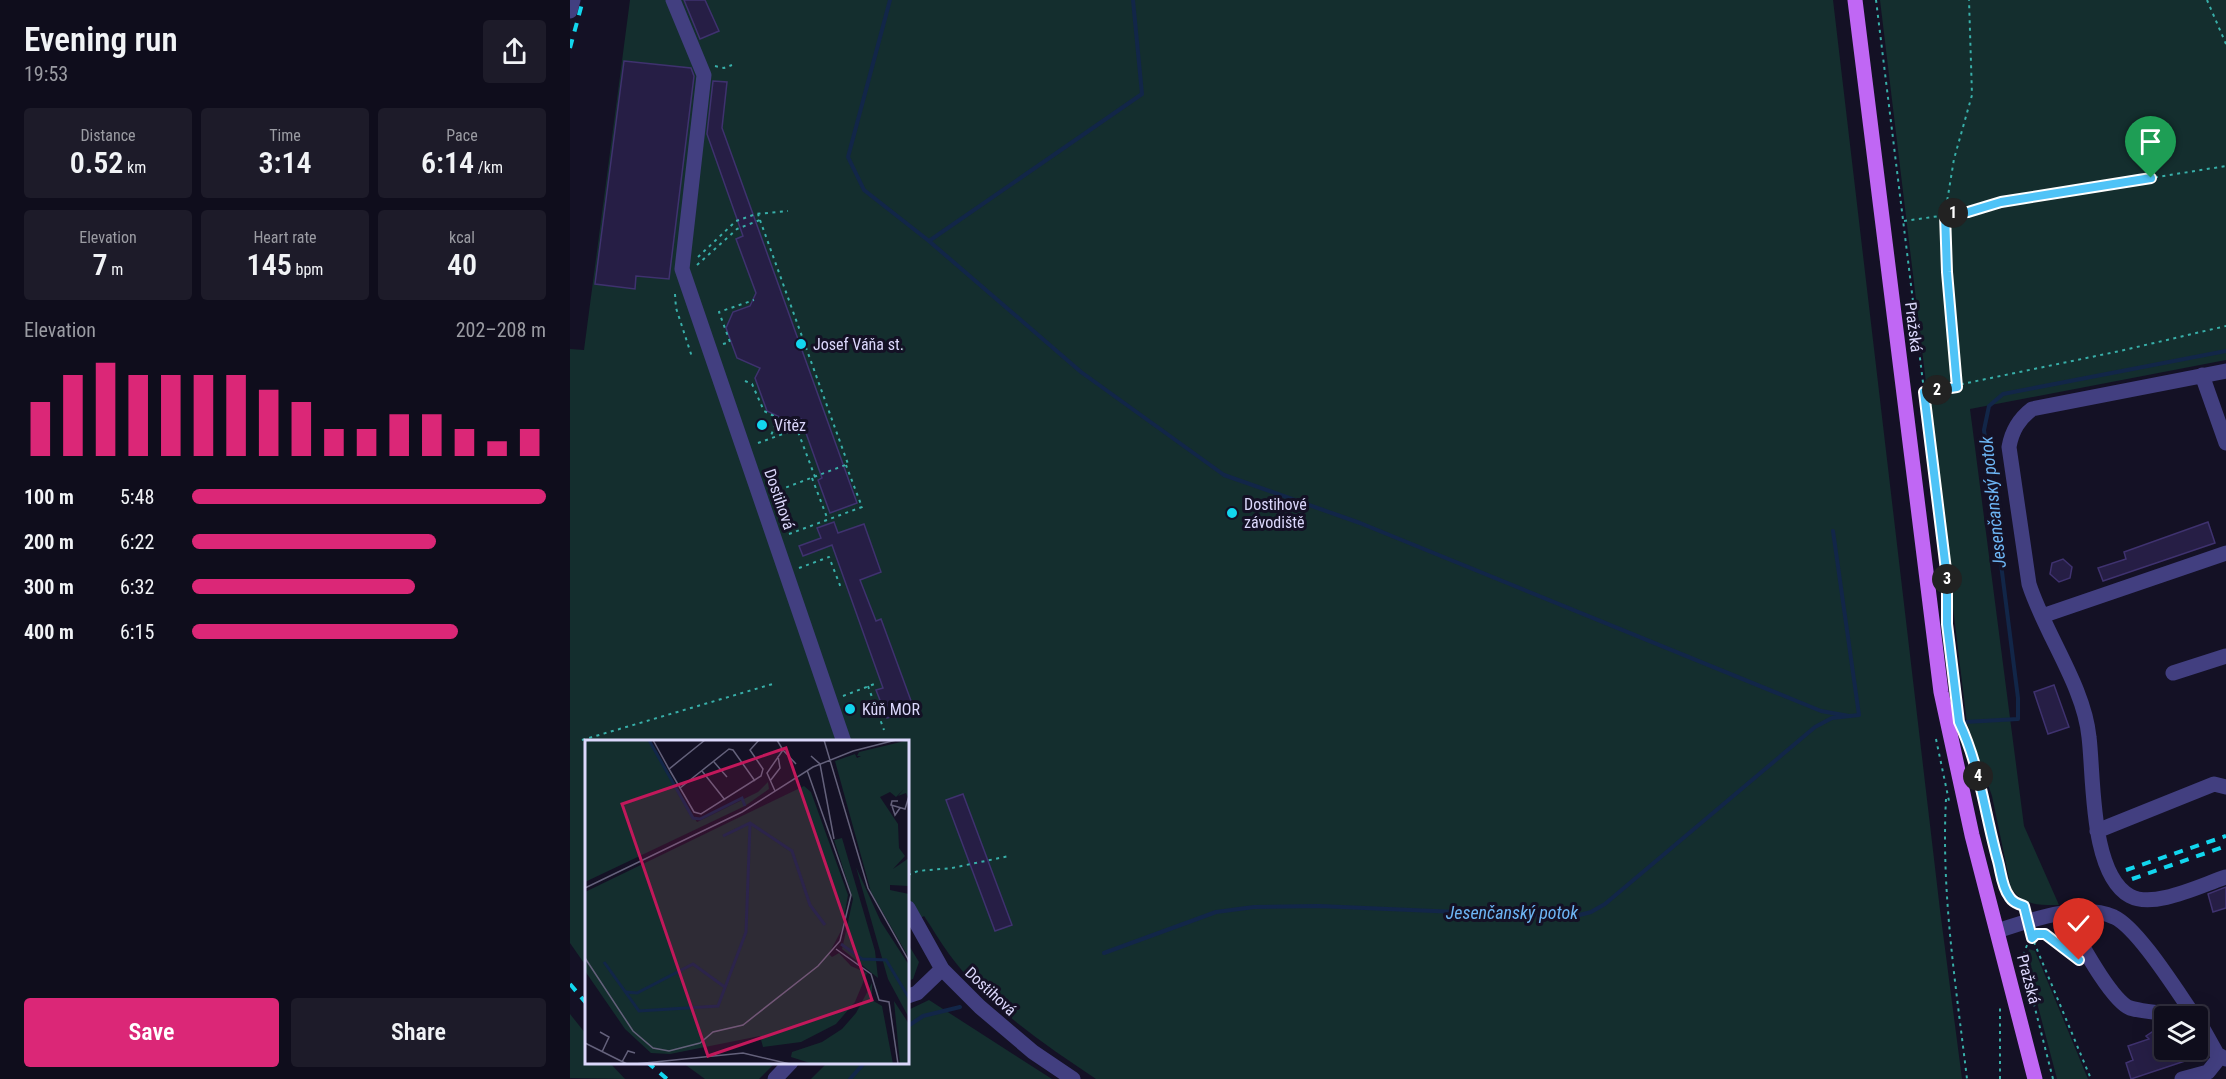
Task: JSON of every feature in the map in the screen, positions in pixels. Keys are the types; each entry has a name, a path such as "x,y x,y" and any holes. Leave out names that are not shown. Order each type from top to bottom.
{"main road":[{"name":"Pražská","path":"1855,0 1941,692 1971,835 2035,1079"}],"street":[{"path":"570,11 573,0"},
{"path":"673,0 704,75 687,271"},
{"name":"Dostihová","path":"687,271 844,740"},
{"path":"2226,371 2032,409 2022,416 2011,435 2010,459 2029,584 2087,722 2097,831 2104,860 2112,878 2121,890 2135,898 2157,900 2226,877"},
{"path":"2202,375 2226,443"},
{"path":"2042,616 2226,553"},
{"path":"2173,673 2226,656"},
{"path":"2097,831 2214,784 2226,787"},
{"name":"Dostihová","path":"909,910 942,969 1033,1052 1073,1079"},
{"path":"1997,931 2028,921 2064,914 2098,913 2114,917 2136,934 2187,1006"},
{"path":"2064,914 2088,956 2121,1003 2131,1008 2154,1012"},
{"path":"909,996 917,993 942,969"},
{"path":"2182,1079 2208,1072 2223,1058 2208,1036"},
{"path":"776,1079 789,1064"}],"path":[{"path":"1875,0 1947,578 1947,624"},
{"path":"1957,387 1947,272 1945,214 1954,159 1972,95 1969,0"},
{"path":"2207,0 2226,44"},
{"path":"1903,222 1968,212 2001,202 2226,166"},
{"path":"687,271 688,266 736,221 758,214 788,211"},
{"path":"758,214 862,507 782,537"},
{"path":"692,357 676,308 674,282 737,229 760,220"},
{"path":"730,342 719,312 754,300"},
{"path":"1924,392 1957,387 2226,326"},
{"path":"745,381 752,384 764,411 778,418 770,438"},
{"path":"751,445 797,429 828,520"},
{"path":"768,495 846,465"},
{"path":"793,570 829,557 841,588"},
{"path":"582,740 776,683"},
{"path":"837,698 877,683"},
{"path":"868,686 884,730"},
{"path":"1965,736 1980,781 2007,894 2014,902 2024,906 2032,938 2091,1079"},
{"path":"1946,796 1944,842 1947,920 1967,1079"},
{"path":"909,875 918,871 951,868 1009,856"},
{"path":"2053,1079 2024,957 2026,946 2036,934 2045,934 2070,952"},
{"path":"2000,1079 2000,1005 2002,1001 2031,994"}],"green space":[{"name":"Dostihové závodiště","path":"630,0 1833,0 1962,1079 1096,1079 1017,1023 981,991 949,954 924,916 909,924 909,740 585,740 585,965 570,943 570,349 584,350"},
{"path":"1880,0 2226,0 2226,360 1970,409 2024,826 2059,905 2027,901 2011,888 1992,796 1967,724"},
{"path":"909,946 919,962 913,979 909,981"},
{"path":"2029,949 2035,951 2088,1079 2057,1079 2029,972 2027,957"},
{"path":"929,1000 1052,1079 811,1079 826,1064 909,1064 909,1010"},
{"path":"570,1014 585,1033 585,1064 611,1064 625,1079 570,1078"},
{"path":"684,1064 774,1064 759,1079 705,1079"}],"building":[{"path":"684,0 705,0 719,31 700,39"},
{"path":"624,61 691,68 694,76 669,279 636,276 635,289 595,284"},
{"path":"713,81 727,82 722,128 857,503 830,513 818,480 822,478 801,419 792,423 767,411 755,378 760,368 737,358 726,328 733,312 750,306 756,293 736,239 743,236 707,134"},
{"path":"834,522 838,533 864,524 881,572 860,580 876,621 881,619 914,709 887,718 876,690 883,688 832,545 803,556 799,546 821,538 817,528"},
{"path":"2208,522 2215,543 2103,581 2098,568 2126,559 2124,552"},
{"path":"2063,559 2072,567 2070,578 2059,582 2050,574 2052,563"},
{"path":"2054,685 2069,727 2048,734 2034,692"},
{"path":"963,794 1012,925 995,931 946,800"},
{"path":"2226,887 2226,908 2213,912 2208,894"},
{"path":"2154,1031 2154,1060 2188,1060 2131,1079 2126,1063 2133,1060 2128,1046 2149,1039 2146,1036"}],"waterway":[{"path":"890,0 848,157 864,190 929,241 1081,372 1224,475 1360,523 1821,711 1849,716"},
{"path":"929,241 1142,94 1133,0"},
{"name":"Jesenčanský potok","path":"1965,722 2018,719 2018,698 1984,430 1989,406 2003,394 2226,351"},
{"name":"Jesenčanský potok","path":"1104,953 1216,912 1254,907 1319,906 1572,917 1591,912 1605,904 1815,727 1832,718 1859,715 1833,531"},
{"name":"Jesenčanský potok","path":"909,1025 923,1016 960,1007"},
{"name":"Jesenčanský potok","path":"850,1079 863,1064"}],"railway":[{"path":"570,48 583,0"},
{"path":"2126,870 2226,836"},
{"path":"2132,879 2226,846"},
{"path":"570,984 585,1002"},
{"path":"649,1064 667,1079"}],"place":[{"name":"Josef Váňa st.","path":"801,344"},
{"name":"Vítěz","path":"762,425"},
{"name":"Dostihové závodiště","path":"1232,513"},
{"name":"Kůň MOR","path":"850,709"}],"route":[{"path":"2079,960 2045,934 2036,934 2032,938 2024,906 2014,902 2007,894 1980,781 1959,722 1947,624 1947,578 1924,392 1957,387 1947,272 1945,214 1968,212 2001,202 2151,178"}]}
